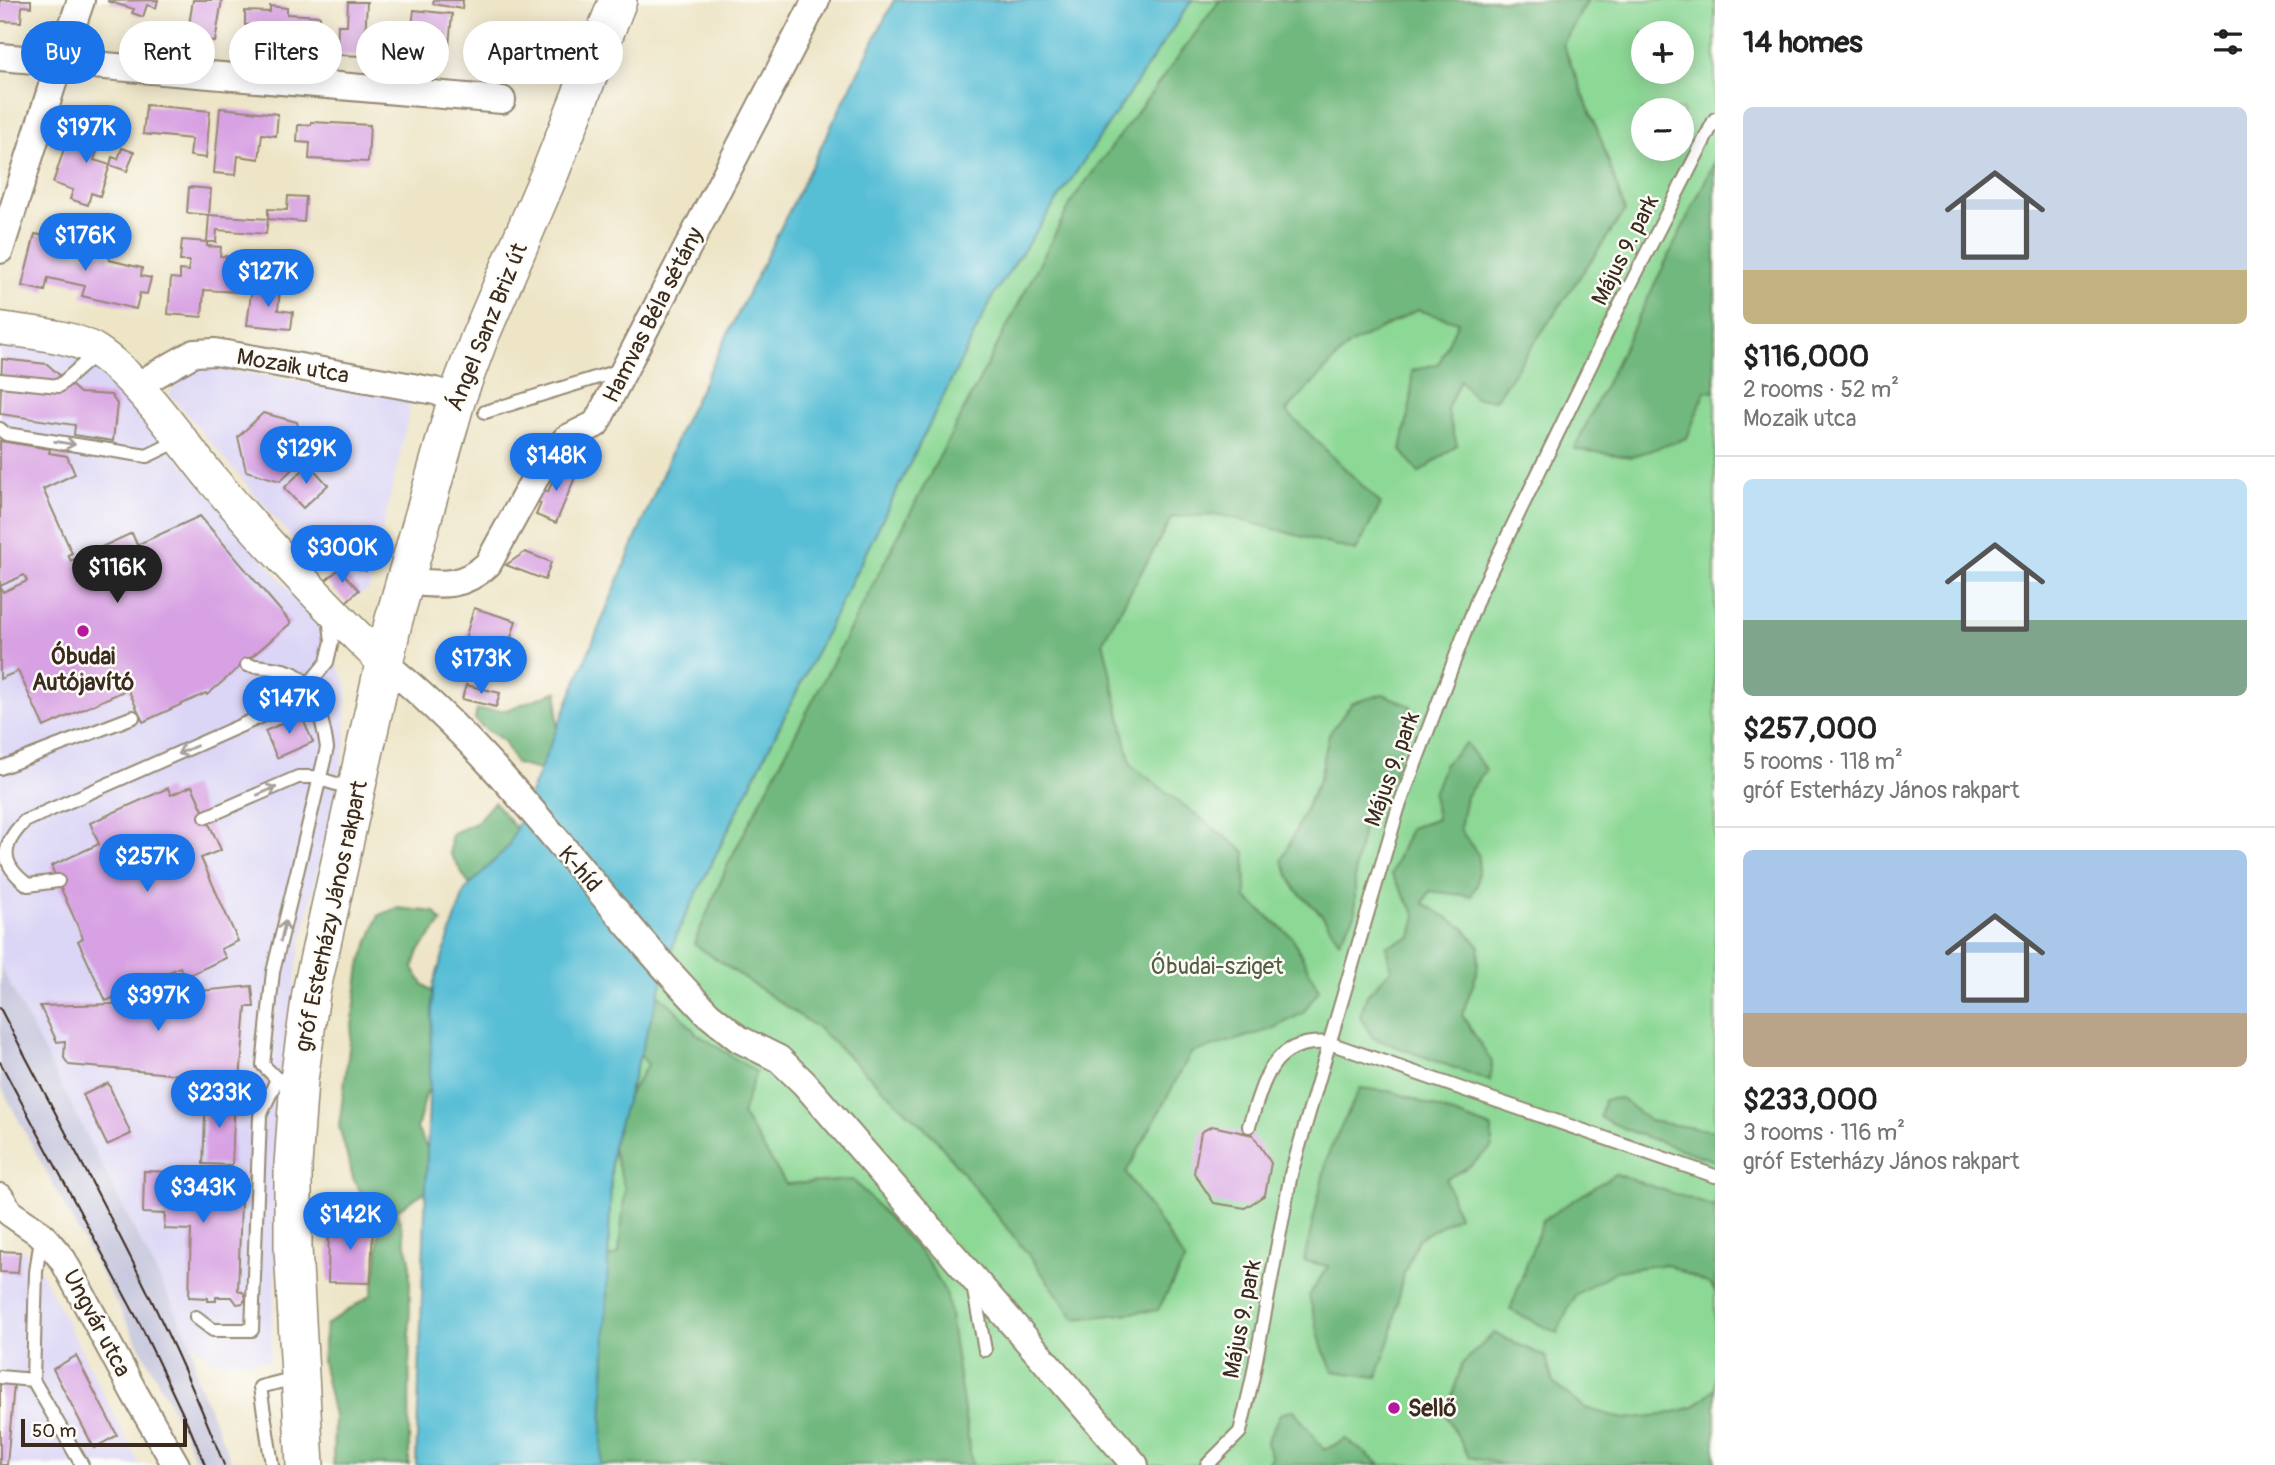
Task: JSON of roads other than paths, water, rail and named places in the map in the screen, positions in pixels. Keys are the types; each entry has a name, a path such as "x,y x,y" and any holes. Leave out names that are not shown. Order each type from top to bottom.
{"main road":[{"name":"Ángel Sanz Briz út","path":"384,663 403,581 471,405 479,339 550,173 618,0"},
{"name":"gróf Esterházy János rakpart","path":"305,1465 298,1377 293,1165 288,1080 311,993 384,663"}],"street":[{"path":"74,21 81,0"},
{"name":"Hamvas Béla sétány","path":"403,581 461,582 477,574 488,564 540,469 566,439 596,424 816,0"},
{"path":"0,57 21,59"},
{"path":"105,68 502,100"},
{"path":"0,250 53,84"},
{"path":"0,328 80,343 98,351 136,386 245,517 384,663"},
{"name":"Mozaik utca","path":"136,386 194,353 215,352 435,391 471,405"},
{"name":"K-híd","path":"384,663 416,688 471,743 689,994 730,1033 786,1064 970,1272 1135,1465"},
{"name":"Ungvár utca","path":"0,1197 10,1213 42,1235 63,1260 176,1465"}],"lane":[{"name":"Május 9. park","path":"1208,1465 1240,1432 1291,1174 1398,809 1479,595 1620,305 1715,119"},
{"path":"0,380 59,386 98,351"},
{"path":"471,405 625,368"},
{"path":"0,429 6,434 147,456 180,440"},
{"path":"58,881 29,885 12,873 5,853 11,835 25,821 294,702 327,662 332,641 328,607"},
{"path":"196,1317 213,1330 252,1330 260,1116 288,1080 263,1065 273,972 327,748 324,728 308,686 290,671 247,665"},
{"path":"0,768 133,717"},
{"path":"206,817 298,777 320,779 357,790"},
{"path":"1249,1126 1267,1072 1281,1055 1310,1041 1329,1043 1715,1176"},
{"path":"42,1235 36,1272 33,1380 82,1465"},
{"path":"970,1272 985,1350"},
{"path":"0,1377 33,1380"},
{"path":"272,1465 260,1387 298,1377"}],"water":[{"path":"894,0 1192,0 994,294 677,933 612,1148 601,1465 416,1465 433,985 465,890 508,847 683,424"}],"tram line":[{"path":"0,1008 147,1291 224,1465"},
{"path":"0,1062 141,1326 205,1465"}],"place":[{"name":"Óbudai Autójavító","path":"83,631"},
{"name":"Sellő","path":"1394,1408"}],"park label":[{"name":"Óbudai-sziget","path":"1217,966"}]}
